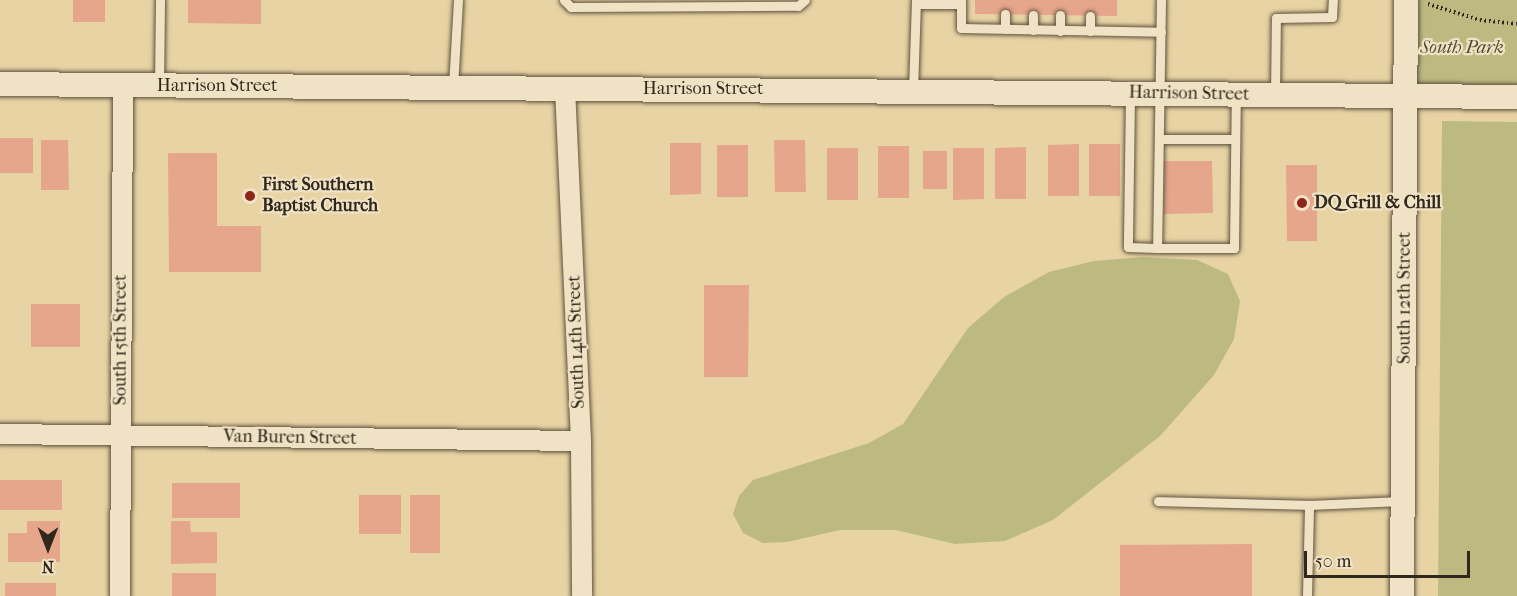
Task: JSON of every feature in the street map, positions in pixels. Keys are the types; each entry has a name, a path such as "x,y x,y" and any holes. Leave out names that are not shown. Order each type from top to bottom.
{"street":[{"name":"South 12th Street","path":"1402,596 1406,2"},
{"name":"Harrison Street","path":"0,84 1517,97"},
{"name":"South 15th Street","path":"120,596 123,85"},
{"name":"South 14th Street","path":"566,88 581,441 582,596"},
{"name":"Van Buren Street","path":"0,434 581,441"}],"lane":[{"path":"159,85 160,0"},
{"path":"453,88 458,0"},
{"path":"564,0 572,7 594,7 798,6 805,0"},
{"path":"1157,248 1161,0"},
{"path":"1275,95 1276,18 1332,17 1333,0"},
{"path":"913,91 916,2 961,2 961,28 1161,32"},
{"path":"1005,14 1005,29"},
{"path":"1033,15 1033,30"},
{"path":"1060,15 1060,30"},
{"path":"1090,16 1090,31"},
{"path":"1130,93 1128,247 1157,248 1234,248 1236,94"},
{"path":"1159,139 1235,139"},
{"path":"1158,501 1309,505 1403,501"},
{"path":"1307,596 1309,505"}],"path":[{"path":"1406,2 1435,5 1480,20 1517,24"}],"green space":[{"name":"South Park","path":"1406,0 1517,0 1517,97 1406,96"},
{"path":"1442,121 1517,122 1517,596 1438,596"},
{"path":"1143,257 1197,260 1228,274 1240,301 1234,339 1214,375 1160,436 1053,520 1005,541 955,544 896,530 840,530 787,542 763,543 743,533 733,514 739,496 753,480 869,443 903,424 968,328 1004,297 1049,272 1094,261"}],"building":[{"path":"73,0 105,0 105,22 73,22"},
{"path":"188,0 261,0 261,24 188,23"},
{"path":"975,0 1117,0 1117,16 975,14"},
{"path":"0,138 33,138 33,173 0,173"},
{"path":"41,140 68,140 69,190 41,190"},
{"path":"774,140 805,140 806,192 775,192"},
{"path":"670,143 701,143 701,194 670,195"},
{"path":"1079,144 1079,196 1048,196 1048,145"},
{"path":"1089,144 1120,144 1120,196 1089,196"},
{"path":"717,145 748,145 748,197 717,197"},
{"path":"878,146 909,146 909,198 878,198"},
{"path":"1026,147 1026,199 995,199 995,148"},
{"path":"827,148 858,148 858,200 827,200"},
{"path":"953,148 984,148 984,199 953,200"},
{"path":"923,151 947,151 947,189 923,189"},
{"path":"168,153 217,153 217,226 261,226 261,272 169,272"},
{"path":"1164,161 1212,161 1213,213 1164,214"},
{"name":"DQ Grill & Chill","path":"1286,165 1317,165 1317,241 1287,241"},
{"path":"704,285 749,285 748,377 704,377"},
{"path":"31,304 80,304 80,347 31,347"},
{"path":"0,480 62,480 62,510 0,510"},
{"path":"172,483 240,483 240,518 172,518"},
{"path":"359,495 401,495 401,534 359,534"},
{"path":"410,495 440,495 440,553 410,553"},
{"path":"27,521 60,521 60,562 8,562 8,533 27,533"},
{"path":"171,521 190,521 191,532 217,532 217,563 171,564"},
{"path":"1252,544 1252,596 1120,596 1120,545"},
{"path":"172,573 216,573 216,596 172,596"},
{"path":"5,583 56,583 56,596 5,596"}],"place":[{"name":"First Southern Baptist Church","path":"250,196"},
{"name":"DQ Grill & Chill","path":"1302,203"}]}
